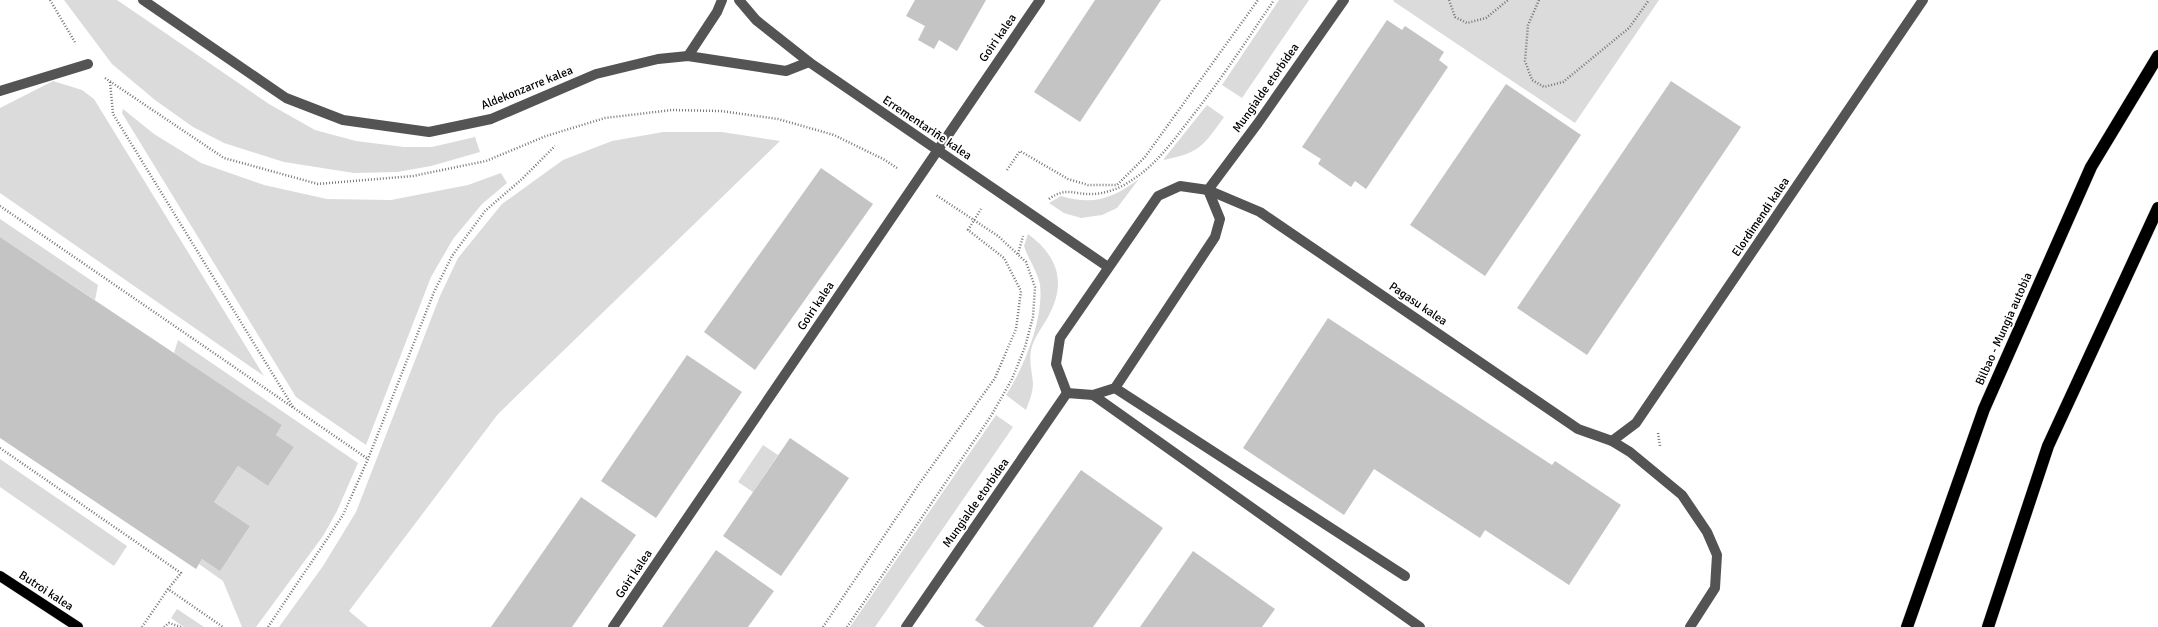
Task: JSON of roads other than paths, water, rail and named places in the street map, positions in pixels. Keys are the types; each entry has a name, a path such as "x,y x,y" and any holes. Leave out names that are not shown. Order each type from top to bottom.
{"highway":[{"name":"Bilbao - Mungia autobia","path":"1907,627 1984,409 2091,167 2158,56"},
{"path":"1988,627 2048,446 2158,208"}],"main road":[{"name":"Butroi kalea","path":"0,576 78,627"}],"street":[{"name":"Aldekonzarre kalea","path":"143,0 286,98 343,120 429,132 491,119 596,74 658,60 688,56 786,71 809,62"},
{"path":"688,56 717,12 722,0"},
{"name":"Errementariñe kalea","path":"739,0 756,20 809,62 1108,267"},
{"name":"Goiri kalea","path":"613,627 916,182 936,150 1040,0"},
{"name":"Mungialde etorbidea","path":"1208,190 1258,123 1344,0"},
{"name":"Elordimendi kalea","path":"1612,441 1636,423 1923,0"},
{"path":"0,91 88,64"},
{"path":"1180,186 1208,190 1220,219 1215,237 1115,388 1094,395 1067,393 1056,364 1060,338 1108,267 1158,196 1180,186"},
{"name":"Pagasu kalea","path":"1208,190 1260,212 1578,429 1612,441 1630,452 1682,495 1707,532 1717,554 1715,588 1690,627"},
{"path":"1115,388 1405,576"},
{"name":"Mungialde etorbidea","path":"906,627 1067,393"},
{"path":"1094,395 1420,627"}]}
